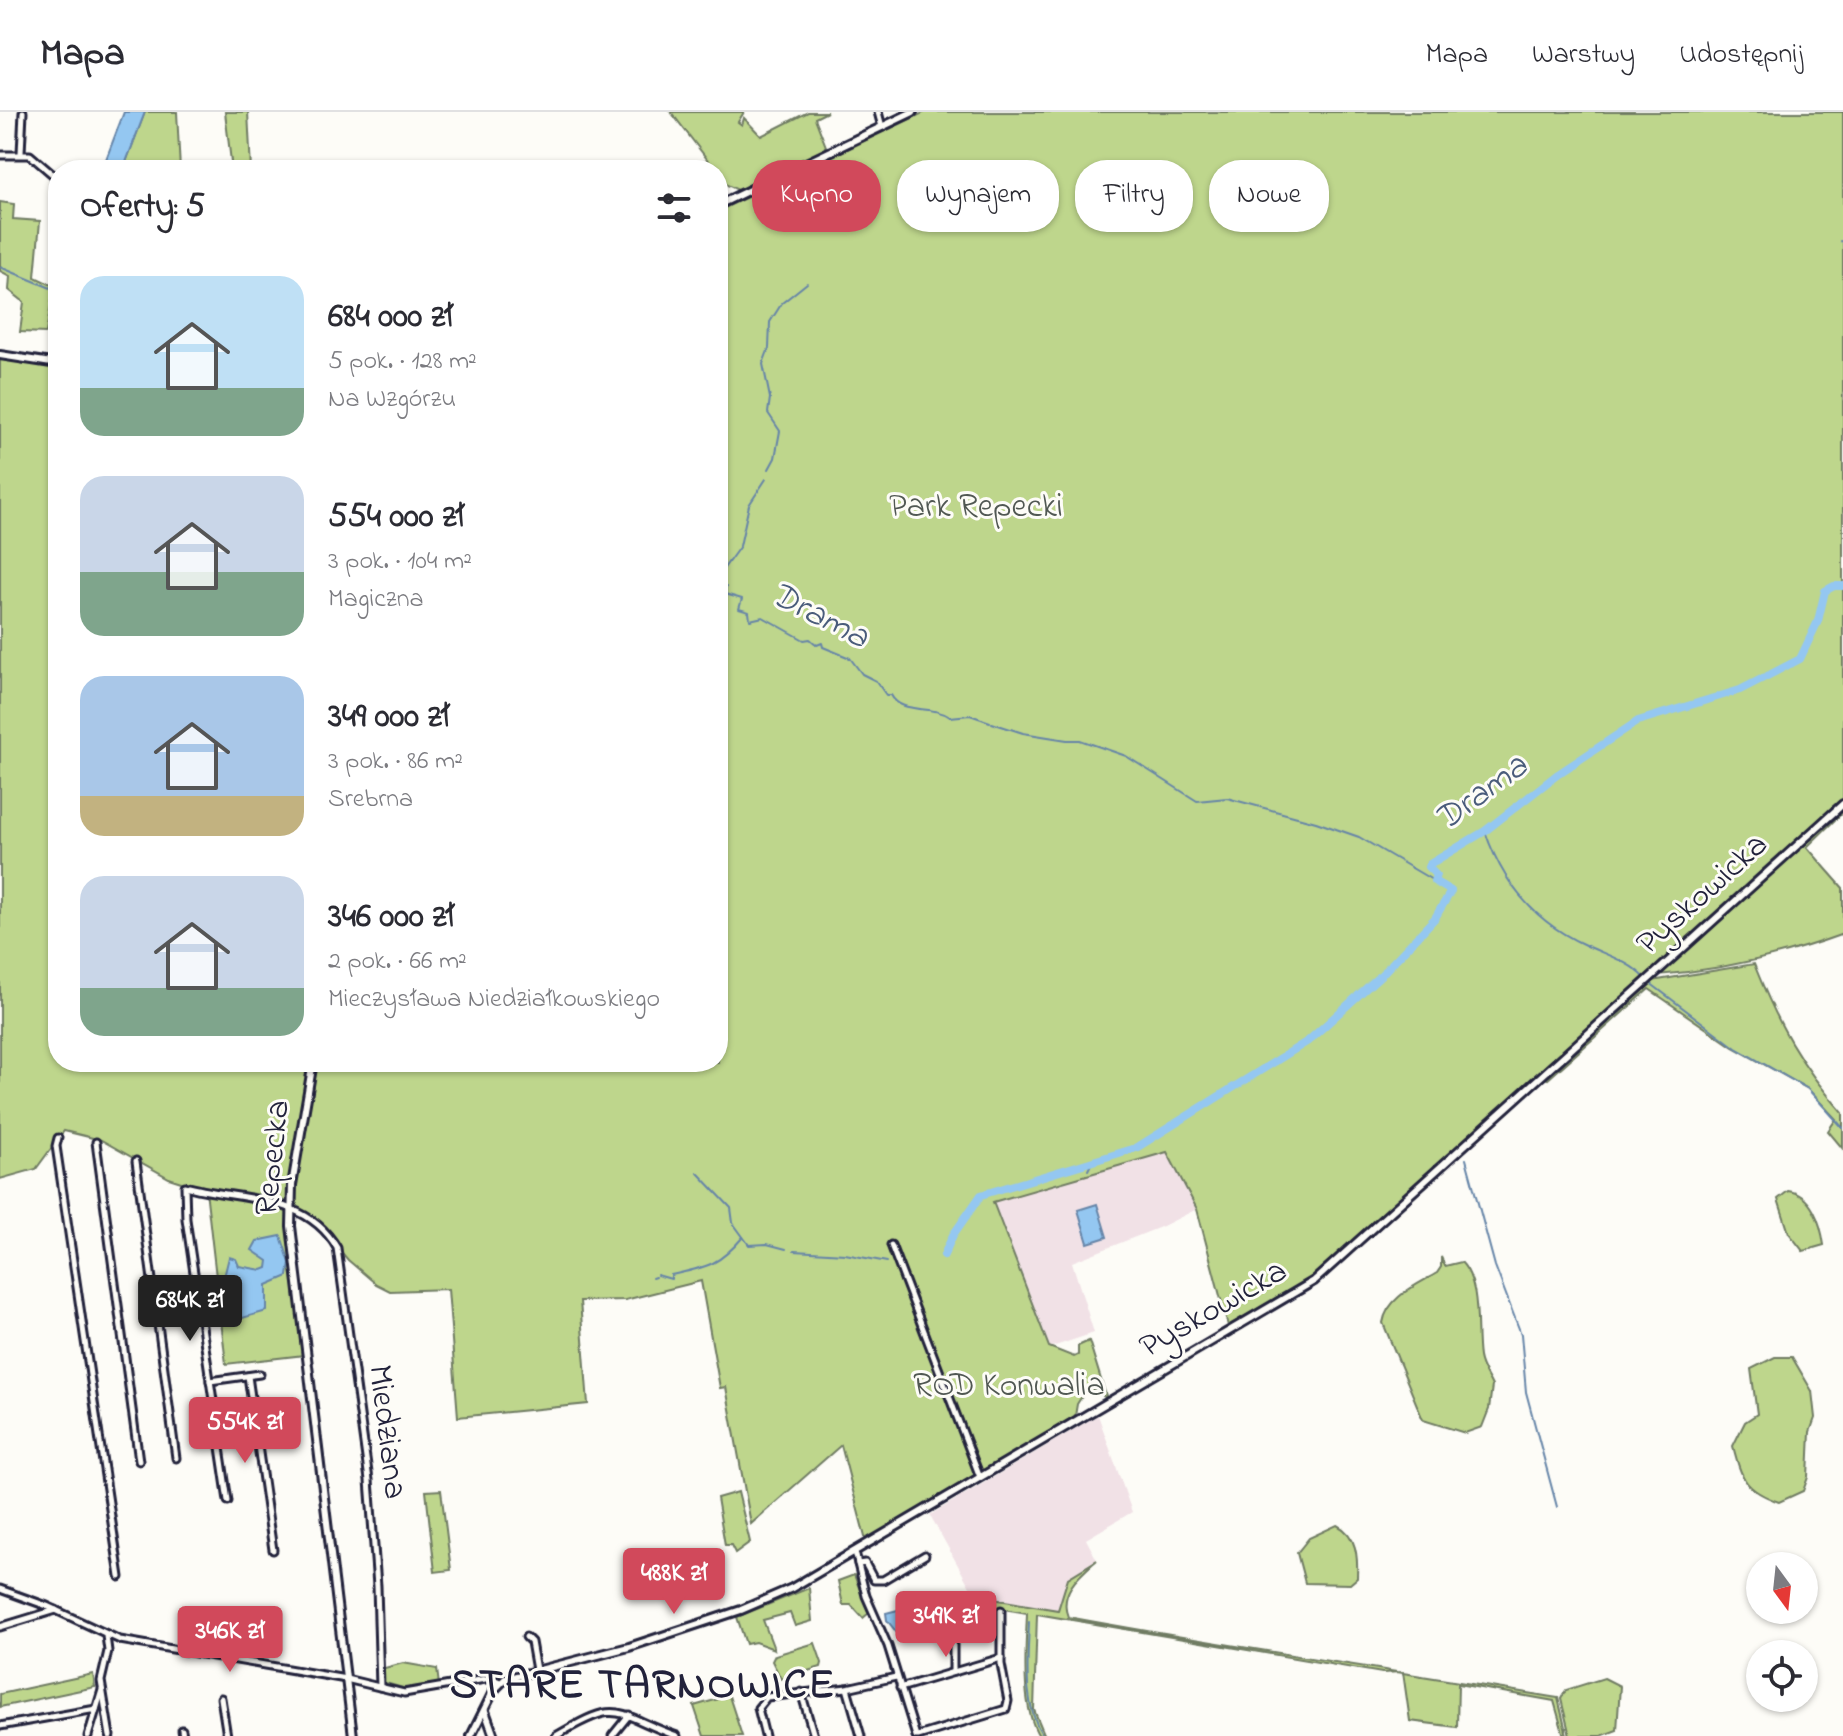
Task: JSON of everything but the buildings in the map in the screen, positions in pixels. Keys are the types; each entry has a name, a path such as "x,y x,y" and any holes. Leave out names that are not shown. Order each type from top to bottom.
{"street":[{"path":"21,153 23,112"},
{"path":"878,112 882,127"},
{"path":"728,201 913,112"},
{"path":"0,155 21,153 37,160 48,170"},
{"path":"0,355 48,362"},
{"name":"Pyskowicka","path":"500,1682 510,1676 593,1658 741,1610 804,1582 1323,1274 1843,804"},
{"name":"Repecka","path":"311,1072 290,1207 353,1736"},
{"path":"58,1138 56,1146 120,1577"},
{"path":"96,1142 139,1461"},
{"path":"136,1161 176,1458"},
{"path":"228,1501 186,1219 185,1186 290,1207"},
{"name":"Miedziana","path":"290,1207 315,1220 339,1254 369,1480 378,1597 380,1687"},
{"path":"891,1245 980,1477"},
{"path":"210,1381 260,1374"},
{"path":"248,1376 273,1550"},
{"path":"855,1552 866,1596 884,1636 915,1736 1006,1709 1008,1701 1001,1658 1001,1610"},
{"path":"858,1564 865,1563 874,1580 883,1580 925,1555"},
{"path":"0,1589 57,1610 106,1636 120,1640 415,1693 491,1678 500,1682 485,1711 485,1723 494,1736"},
{"path":"0,1627 57,1610"},
{"path":"953,1623 953,1672"},
{"path":"88,1736 102,1689 108,1651 106,1636"},
{"path":"526,1637 531,1642 536,1670"},
{"path":"108,1651 120,1640"},
{"path":"900,1688 1001,1658"},
{"path":"765,1736 758,1708 761,1701 897,1677"},
{"path":"847,1688 861,1736"},
{"path":"102,1689 110,1736"},
{"path":"801,1692 814,1736"},
{"path":"221,1698 227,1736"},
{"path":"0,1726 96,1709"},
{"path":"556,1736 610,1710 677,1736"},
{"path":"612,1736 629,1715"},
{"path":"476,1734 485,1723"}],"shaded area":[{"path":"1167,1152 1197,1209 1072,1262 1094,1333 1049,1348 990,1203"},
{"path":"1098,1415 1132,1512 1086,1539 1097,1560 1068,1578 1059,1610 975,1596 930,1515"}],"green space":[{"path":"145,112 177,112 179,160 127,160"},
{"path":"225,112 248,112 250,160 231,160"},
{"path":"671,112 744,112 738,122 742,125 744,118 761,136 808,112 827,112 815,118 827,149 804,160 752,160 752,185 740,191 728,185 728,160 708,160"},
{"path":"925,112 1843,112 1843,800 1303,1286 1302,1283 1228,1326 1197,1209 1167,1152 993,1202 1049,1347 1074,1357 1078,1355 1078,1346 1089,1341 1107,1399 1095,1389 1084,1393 1077,1404 1075,1416 866,1541 841,1445 751,1524 726,1387 720,1388 701,1281 625,1300 580,1301 588,1404 458,1417 448,1289 390,1291 376,1284 348,1260 309,1214 288,1203 304,1355 226,1364 206,1190 169,1178 101,1140 64,1131 36,1169 0,1179 0,357 48,364 48,1072 728,1072 728,206 752,195 752,232 881,232 881,160 825,160"},
{"path":"0,202 14,204 13,219 40,221 35,277 48,283 46,333 20,332 24,302 9,290 10,276 0,271"},
{"path":"1843,807 1843,812 1807,847 1843,888 1843,934 1752,961 1657,975"},
{"path":"1754,964 1791,1043 1814,1078 1843,1113 1843,1149 1828,1131 1836,1119 1808,1089 1733,1047 1649,989 1548,1079 1545,1078 1652,981"},
{"path":"1788,1191 1803,1198 1814,1211 1824,1245 1803,1251 1789,1233 1778,1199"},
{"path":"1441,1257 1445,1266 1461,1262 1468,1271 1475,1294 1479,1357 1492,1386 1489,1409 1482,1427 1465,1433 1423,1420 1383,1323 1390,1306 1397,1299 1437,1273 1441,1267"},
{"path":"1775,1357 1792,1357 1812,1391 1815,1418 1810,1432 1808,1477 1803,1491 1779,1502 1759,1493 1747,1482 1733,1446 1745,1422 1757,1414 1751,1369"},
{"path":"441,1490 451,1570 435,1572 426,1491"},
{"path":"738,1492 750,1542 735,1553 731,1545 725,1545 717,1498"},
{"path":"1337,1525 1352,1541 1357,1578 1350,1584 1305,1583 1297,1553 1309,1538"},
{"path":"1097,1560 1068,1592 1068,1617 1398,1672 1382,1673 1037,1614 1034,1710 1045,1736 1039,1736 1027,1693 1027,1613 974,1604 975,1596 1058,1610 1068,1578"},
{"path":"854,1575 869,1613 863,1618 851,1605 843,1605 838,1581"},
{"path":"809,1588 812,1621 795,1626 790,1613 763,1620 774,1649 755,1642 746,1644 737,1617"},
{"path":"815,1643 821,1667 781,1679 772,1661 775,1655"},
{"path":"403,1663 437,1669 439,1685 403,1688 382,1682 381,1669"},
{"path":"1403,1673 1558,1698 1567,1736 1564,1736 1554,1701 1458,1684 1457,1727 1410,1721"},
{"path":"93,1674 95,1687 0,1707 0,1694"},
{"path":"1604,1678 1620,1686 1617,1730 1601,1736 1570,1736 1561,1699 1566,1690"},
{"path":"729,1696 742,1736 704,1736 694,1706"}],"water":[{"path":"124,112 145,112 127,160 106,160"},
{"path":"1097,1204 1107,1237 1088,1243 1078,1210"},
{"path":"281,1236 290,1263 288,1276 267,1285 267,1311 239,1319 233,1315 223,1281 229,1257 236,1259 239,1266 267,1268 268,1261 252,1250 257,1241"},
{"path":"921,1604 940,1617 944,1628 943,1639 919,1636 908,1628 897,1633 887,1620 886,1613"}],"waterway":[{"name":"Drama","path":"0,267 48,287"},
{"path":"769,469 775,458 780,431 768,413 770,398 763,364 769,348 770,322 782,303 807,283"},
{"path":"728,563 740,546 749,505 766,479"},
{"path":"944,1255 953,1235 981,1195 1136,1148 1308,1041 1383,973 1435,918 1451,891 1434,881 1436,875 1428,867 1430,864 1485,831 1558,774 1638,721 1740,690 1800,659 1818,621 1825,591 1834,586 1843,586"},
{"name":"Drama","path":"728,595 742,599 739,609 749,612 750,620 763,617 804,640 810,639 817,645 822,643 823,647 850,658 862,674 876,681 886,695 891,695 902,705 950,717 970,715 990,722"},
{"name":"Drama","path":"992,723 1023,733 1080,740 1126,756 1197,801 1227,798 1359,837 1434,881"},
{"path":"1485,831 1511,883 1536,912 1567,936 1625,963 1645,978"},
{"path":"1650,983 1736,1048 1808,1089 1843,1128"},
{"path":"1466,1159 1495,1266 1521,1334 1526,1392 1557,1507"},
{"path":"1088,1170 1092,1162"},
{"path":"698,1173 731,1208 733,1223 749,1245 767,1244 786,1249"},
{"path":"657,1275 671,1279 671,1275 711,1264 743,1237"},
{"path":"794,1251 845,1254 887,1262"},
{"path":"1029,1622 1029,1695 1036,1723 1043,1736"}],"district":[{"name":"STARE TARNOWICE","path":"643,1686"}],"park label":[{"name":"Park Repecki","path":"976,508"},
{"name":"ROD Konwalia","path":"1009,1387"}]}
